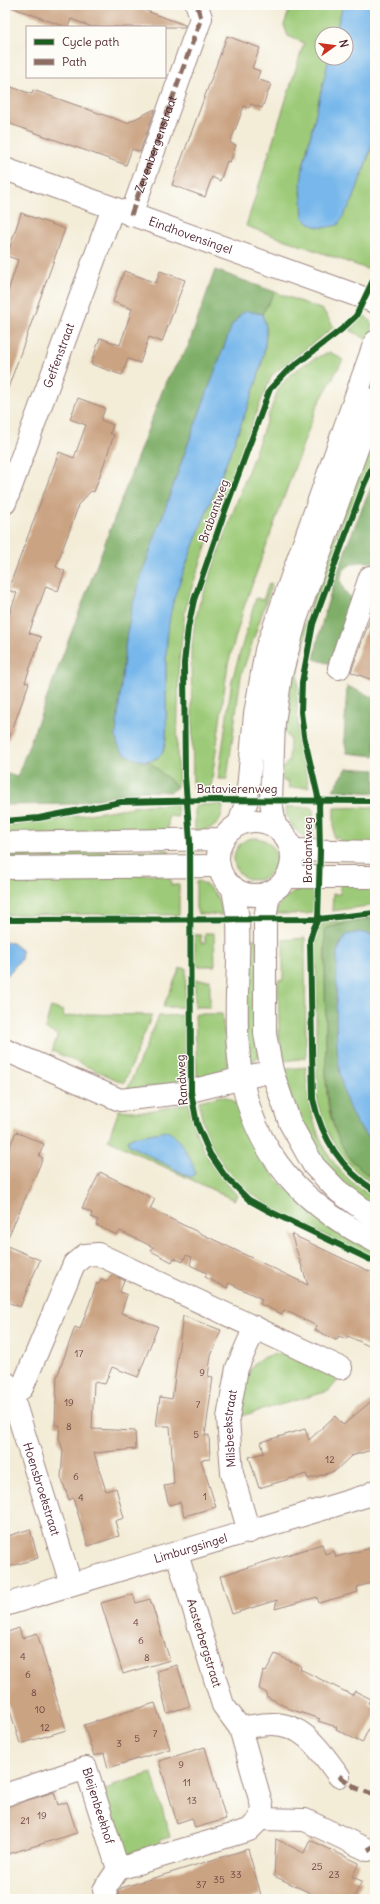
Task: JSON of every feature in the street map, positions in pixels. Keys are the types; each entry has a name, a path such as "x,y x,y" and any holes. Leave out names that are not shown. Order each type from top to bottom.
{"street":[{"name":"Zevenbergenstraat","path":"122,211 201,18 197,5"},
{"name":"Eindhovensingel","path":"5,169 375,302"},
{"name":"Geffenstraat","path":"5,503 122,211"},
{"path":"239,824 246,800 255,714 266,650 375,342"},
{"path":"275,826 271,801 274,723 281,674 296,619 375,399"},
{"path":"339,668 370,577 375,579"},
{"path":"251,821 263,822 275,826 288,840 292,850 292,864 283,883 269,893 257,895 244,893 233,887 226,881 219,866 220,848 223,840 229,832 239,824 251,821"},
{"path":"5,843 223,840"},
{"path":"292,850 375,852"},
{"path":"5,868 219,866"},
{"path":"287,877 375,877"},
{"path":"233,887 238,920 237,1012 241,1080 251,1116 270,1153 292,1182 325,1211 375,1241"},
{"path":"269,893 265,920 266,1034 272,1071 290,1123 314,1166 338,1191 375,1218"},
{"name":"Randweg","path":"5,1050 120,1100 182,1094 272,1071"},
{"name":"Hoensbroekstraat","path":"71,1584 8,1388 22,1388 74,1264 85,1255 98,1254 255,1327"},
{"path":"255,1327 340,1368"},
{"name":"Milsbeekstraat","path":"249,1532 232,1474 228,1418 237,1368 255,1327"},
{"name":"Limburgsingel","path":"5,1605 71,1584 249,1532 369,1495 375,1491"},
{"name":"Aasterbergstraat","path":"177,1554 223,1705 240,1728 262,1806 260,1820"},
{"path":"240,1728 272,1724 295,1728 311,1739 339,1776"},
{"name":"Bleijenbeekhof","path":"5,1795 86,1768 118,1870"},
{"path":"107,1899 104,1890 118,1870 248,1830 260,1820 304,1820 368,1850"}],"green space":[{"path":"291,5 343,5 337,26 314,26 314,66 327,66 303,167 301,195 362,176 375,136 375,257 370,270 246,226 304,43 288,36 284,25"},
{"path":"215,270 275,292 262,314 248,312 241,314 232,325 183,458 141,577 132,607 126,639 116,735 118,745 141,761 149,761 177,787 171,792 142,791 72,804 5,805 5,773 17,777 166,381 188,347"},
{"path":"275,292 323,310 334,327 272,375 215,521 190,593 185,611 179,665 177,752 179,780 177,787 149,761 158,757 163,752 166,742 166,660 170,615 177,587 254,389 264,353 266,326 262,314"},
{"path":"362,314 366,316 372,326 370,341 350,330"},
{"path":"330,352 343,360 317,406 244,607 228,664 211,787 193,787 191,653 194,627 199,605 279,387 290,375 302,366 315,358"},
{"path":"375,423 375,454 355,500 308,629 299,667 297,708 299,740 309,787 289,788 288,781 283,781 282,768 289,761 290,739 284,732 292,659"},
{"path":"375,479 375,563 356,563 344,570 341,577 341,584 352,599 331,664 314,659 319,636 339,567 356,522"},
{"path":"269,583 272,584 241,676 227,779 218,779 232,680 256,598 263,600"},
{"path":"347,686 375,698 375,756 347,753 344,739"},
{"path":"347,768 375,770 375,793 333,790"},
{"path":"177,804 178,817 168,816 168,834 5,836 5,826 146,805"},
{"path":"222,804 222,812 217,824 211,828 195,831 195,807 200,805"},
{"path":"286,807 310,807 313,809 314,843 294,828 286,813"},
{"path":"375,807 375,846 340,846 340,838 334,838 334,808"},
{"path":"251,838 259,838 267,841 273,847 276,859 273,871 267,877 259,880 251,880 243,877 237,871 234,863 234,855 237,847 243,841"},
{"path":"169,850 170,858 5,859 5,852"},
{"path":"170,874 171,885 179,885 179,915 5,915 5,877"},
{"path":"198,881 208,886 215,894 220,904 222,915 198,914 196,908 196,882"},
{"path":"341,884 375,885 375,905 332,911 333,894 340,894"},
{"path":"314,886 314,907 312,912 307,914 276,914 281,903 290,894"},
{"path":"375,916 325,928 325,999 327,1096 331,1118 337,1136 345,1151 361,1170 375,1180 375,1185 363,1177 344,1158 329,1135 319,1109 316,1095 316,937 321,925 326,922"},
{"path":"375,917 375,938 371,935 341,942 337,952 340,1072 362,1131 375,1143 375,1180 357,1166 344,1149 335,1131 330,1111 326,1068 325,928"},
{"path":"205,933 214,933 215,966 195,966 194,935 201,935 201,943 205,943"},
{"path":"305,938 306,1058 284,1061 279,1037 278,980 283,980 283,940"},
{"path":"245,939 257,939 259,1056 252,1062 246,1064"},
{"path":"180,968 186,968 185,1007 163,1007"},
{"path":"195,980 210,980 210,1007 195,1007"},
{"path":"51,1007 63,1011 64,1017 87,1014 152,1015 124,1083 52,1051 58,1035 45,1029"},
{"path":"195,1014 222,1014 228,1064 216,1075 197,1080"},
{"path":"186,1015 185,1082 127,1090 159,1016"},
{"path":"306,1067 312,1115 323,1144 340,1170 355,1184 375,1198 375,1211 325,1168 297,1120 279,1070"},
{"path":"221,1096 230,1099 237,1105 246,1130 255,1147 270,1170 288,1191 375,1250 375,1259 290,1218 263,1202 240,1183 220,1161 206,1134 199,1101"},
{"path":"189,1103 191,1116 200,1141 212,1164 237,1195 234,1200 108,1140 119,1110 144,1112"},
{"path":"281,1353 339,1379 329,1391 241,1416 245,1383 252,1367 259,1360"},
{"path":"152,1773 170,1837 160,1840 159,1844 127,1854 119,1850 102,1791 114,1787 113,1785"}],"water":[{"path":"343,5 375,5 375,136 353,200 338,225 319,227 303,218 301,183 303,167 327,66 354,66 354,26 337,26"},
{"path":"247,311 262,314 266,324 264,353 261,366 249,403 173,601 167,645 165,746 157,758 148,761 138,760 121,750 117,742 116,735 126,639 132,607 141,577 183,458 232,325 241,314"},
{"path":"360,932 371,935 375,938 375,1143 362,1129 351,1112 340,1075 336,1034 337,952 346,935"},
{"path":"5,942 12,943 22,951 21,959 5,978"},
{"path":"167,1131 176,1138 189,1156 195,1174 190,1177 129,1145 128,1140 132,1137"}],"building":[{"path":"12,5 130,5 185,25 184,27 89,26 71,19 68,26 63,26 11,7"},
{"path":"227,36 260,48 252,68 260,71 257,79 271,84 262,108 251,104 249,108 244,106 230,143 236,145 230,162 227,161 220,181 212,177 205,197 172,185"},
{"path":"5,85 32,94 33,90 127,123 155,109 140,152 132,149 126,165 5,122"},
{"path":"21,213 65,229 7,391 5,391 5,301 18,260 7,256"},
{"path":"124,271 156,283 160,271 185,280 162,342 149,337 140,363 128,359 122,375 91,364 100,338 120,345 132,309 113,302"},
{"path":"78,398 105,408 101,420 113,425 110,434 114,435 94,492 91,491 77,506 78,507 56,567 65,571 58,591 46,586 29,633 41,637 25,682 29,683 7,744 5,744 5,625 17,593 8,590 59,452 74,458 86,425 70,419"},
{"path":"375,608 375,681 351,672"},
{"path":"16,1132 44,1144 39,1156 43,1158 5,1244 5,1157"},
{"path":"100,1172 155,1199 150,1209 308,1285 291,1234 375,1274 375,1349 348,1336 346,1339 339,1336 336,1340 315,1330 317,1326 284,1310 282,1314 260,1304 262,1299 229,1283 227,1288 205,1277 207,1273 190,1265 192,1257 186,1255 183,1262 174,1258 172,1262 151,1251 153,1247 120,1231 117,1235 96,1225 98,1220 91,1217 92,1213 82,1208"},
{"path":"5,1245 40,1260 20,1307 5,1301"},
{"path":"113,1275 124,1280 120,1292 127,1295 121,1313 158,1326 138,1377 112,1367 105,1384 94,1382 92,1429 135,1431 136,1449 94,1453 106,1491 116,1488 124,1518 115,1521 119,1536 88,1546 73,1498 69,1500 61,1477 63,1450 59,1438 60,1425 55,1425 57,1377 75,1327 80,1329 97,1283 99,1284 101,1279 106,1281"},
{"path":"183,1316 221,1330 211,1356 208,1376 213,1377 205,1436 209,1435 210,1459 201,1460 216,1507 184,1516 180,1502 169,1505 164,1486 174,1484 170,1426 156,1426 160,1397 172,1399"},
{"path":"375,1398 375,1449 351,1456 335,1471 308,1479 306,1474 259,1488 249,1457 264,1453 261,1442 305,1429 309,1440 335,1416 343,1425"},
{"path":"30,1529 38,1558 5,1568 5,1537"},
{"path":"322,1544 325,1554 334,1551 336,1557 375,1547 375,1582 357,1587 358,1592 319,1603 317,1597 275,1609 277,1600 232,1614 220,1576"},
{"path":"133,1594 136,1603 150,1599 170,1660 123,1674 101,1603"},
{"path":"19,1628 22,1638 37,1633 66,1730 20,1744 5,1693 5,1633"},
{"path":"275,1654 301,1666 300,1669 352,1695 355,1691 371,1699 368,1703 375,1707 375,1715 362,1743 336,1729 337,1727 318,1721 320,1719 290,1709 266,1696 267,1693 259,1689 263,1671 266,1672"},
{"path":"177,1665 190,1706 167,1713 157,1671"},
{"path":"155,1703 170,1749 108,1768 104,1753 94,1756 84,1725"},
{"path":"205,1747 226,1819 195,1828 192,1818 177,1823 159,1761"},
{"path":"54,1792 58,1805 67,1802 77,1833 5,1855 5,1807"},
{"path":"276,1839 304,1853 310,1840 359,1863 352,1877 362,1881 353,1899 323,1899 274,1876"},
{"path":"248,1849 261,1895 248,1899 119,1899 118,1892 121,1888"}],"marked path":[{"path":"131,215 201,18 197,5"},
{"path":"339,1776 356,1788 375,1795"},
{"path":"368,1850 375,1846"}],"cycle path":[{"name":"Brabantweg","path":"375,276 356,316 342,329 286,372 270,389 194,600 188,628 184,663 185,776 190,841 191,1092 197,1124 210,1154 225,1176 249,1200 375,1262"},
{"name":"Brabantweg","path":"375,460 364,485 313,624 302,682 301,712 304,736 319,801 320,851 318,919 310,940 313,1099 322,1127 335,1152 352,1173 375,1191"},
{"name":"Batavierenweg","path":"5,821 39,818 121,802 213,800 375,801"},
{"path":"5,920 318,919 375,913"}]}
